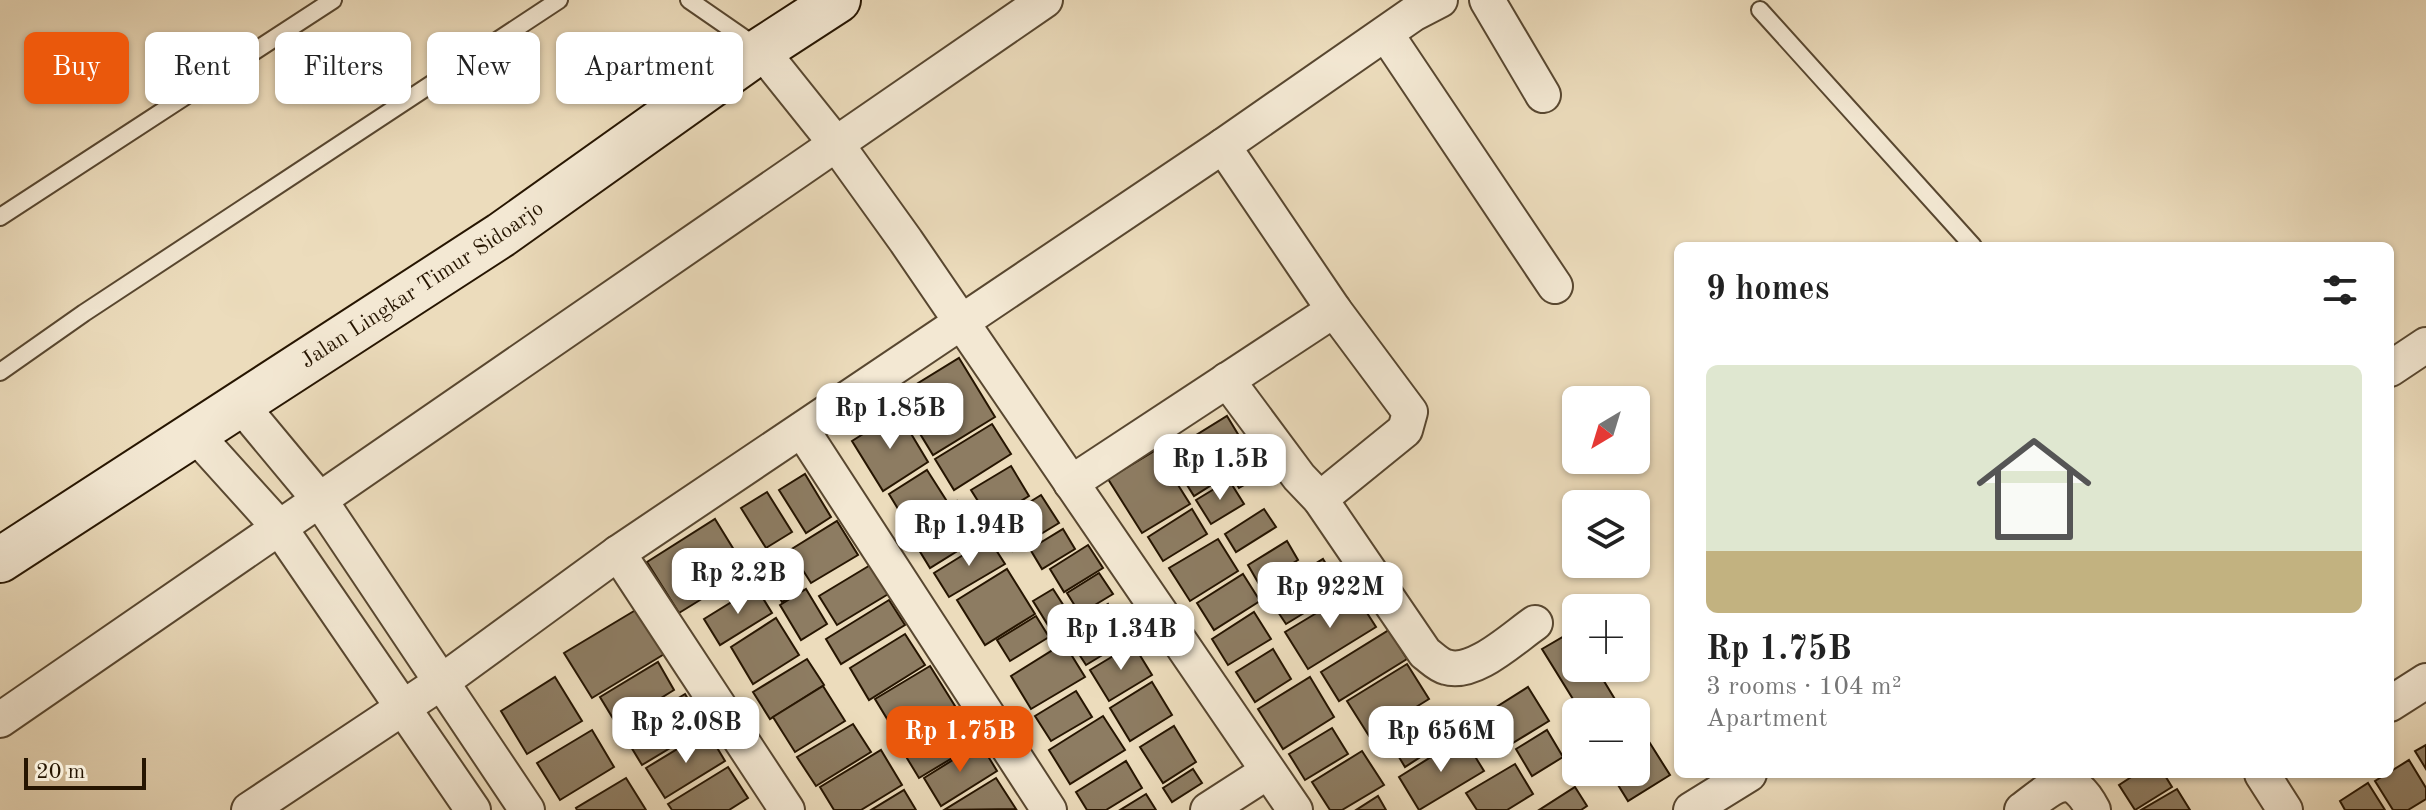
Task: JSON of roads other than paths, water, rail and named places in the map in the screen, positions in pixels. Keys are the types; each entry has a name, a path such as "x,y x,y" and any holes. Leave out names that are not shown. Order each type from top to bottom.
{"main road":[{"name":"Jalan Lingkar Timur Sidoarjo","path":"0,560 501,235 761,50 838,0"}],"street":[{"path":"0,720 1045,0"},
{"path":"249,810 440,683 618,553 1223,146 1413,14 1440,0"},
{"path":"1487,0 1543,95"},
{"path":"1386,34 1555,286"},
{"path":"761,50 837,145 962,322 1295,810"},
{"path":"1223,146 1334,310 1408,406 1410,419 1405,430 1320,499"},
{"path":"1071,483 1334,310"},
{"path":"2394,366 2426,345"},
{"path":"1227,380 1299,477 1320,499 1425,653 1445,667 1456,669 1479,663 1535,623"},
{"path":"240,404 319,499 527,810"},
{"path":"802,430 1049,810"},
{"path":"195,434 279,527 473,810"},
{"path":"618,553 787,810"},
{"path":"2394,701 2426,681"},
{"path":"1208,810 1267,772"},
{"path":"1691,810 1743,778"},
{"path":"2022,810 2055,786 2065,783 2081,790 2093,810"}],"lane":[{"path":"0,217 333,0"},
{"path":"0,372 97,304 559,0"},
{"path":"689,0 761,50"},
{"path":"1760,10 1969,242"}]}
